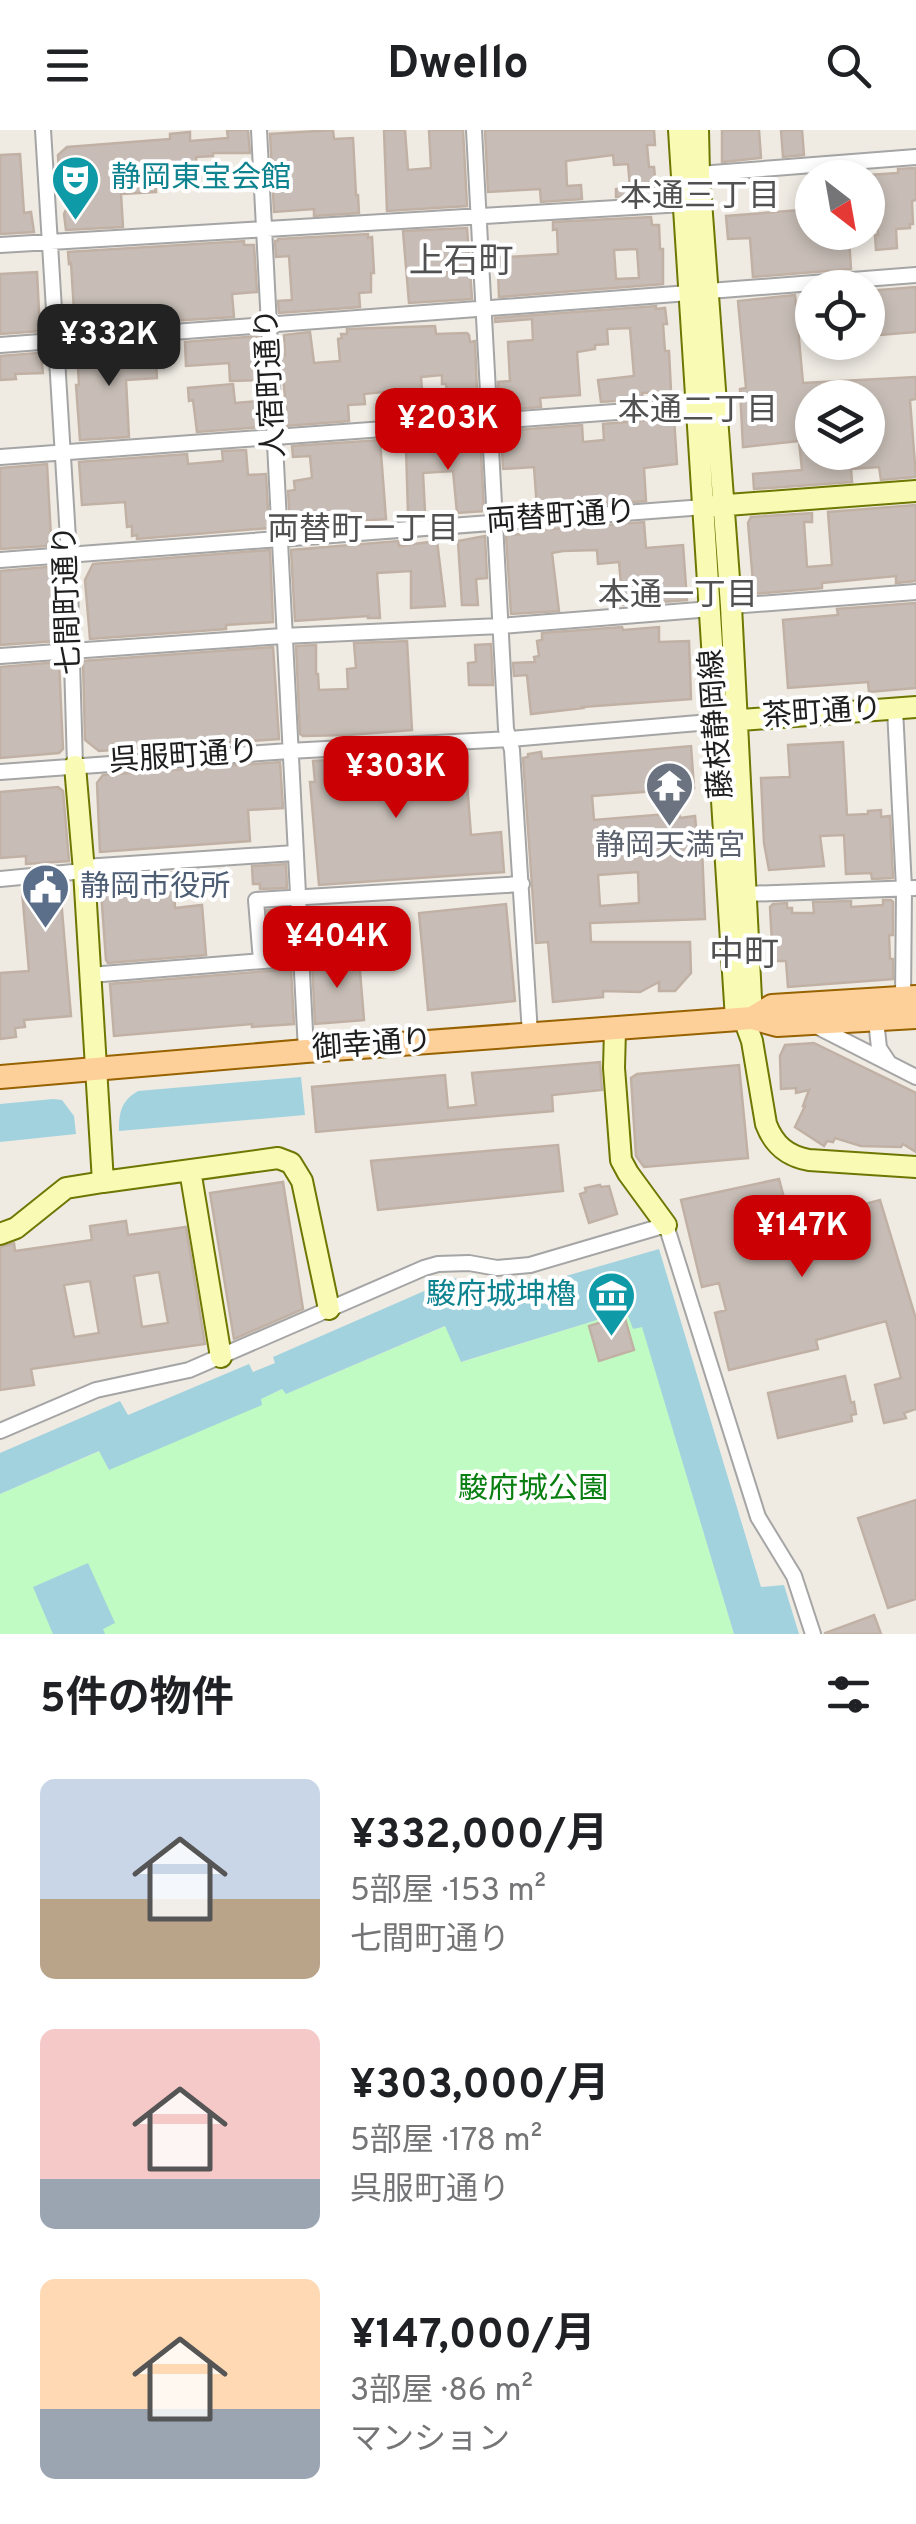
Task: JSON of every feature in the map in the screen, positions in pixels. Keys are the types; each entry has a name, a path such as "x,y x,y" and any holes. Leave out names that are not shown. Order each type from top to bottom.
{"main road":[{"path":"744,1019 772,1006 911,1004"},
{"path":"744,1019 777,1025 876,1020 911,1004"},
{"name":"御幸通り","path":"0,1077 306,1050 744,1019"}],"street":[{"name":"七間町通り","path":"43,130 64,452 75,766 103,1182"},
{"name":"人宿町通り","path":"259,130 306,1050"},
{"path":"474,130 506,729 522,884 530,1034"},
{"name":"藤枝静岡線","path":"679,130 684,204 699,292 744,1019"},
{"name":"藤枝静岡線","path":"698,130 698,406 714,506"},
{"path":"699,174 916,157"},
{"path":"0,246 684,204"},
{"path":"0,345 916,275"},
{"path":"0,458 698,406"},
{"path":"714,506 916,491"},
{"name":"両替町通り","path":"0,560 714,506"},
{"path":"0,656 283,636 500,626 916,592"},
{"path":"905,708 899,795 910,888 911,1004"},
{"name":"茶町通り","path":"727,721 905,708"},
{"name":"藤枝静岡線","path":"727,721 746,894 744,1019"},
{"name":"呉服町通り","path":"0,772 727,721"},
{"path":"899,795 916,794"},
{"path":"0,879 295,853"},
{"path":"261,961 256,900 522,884"},
{"path":"746,894 910,888"},
{"path":"90,975 300,958"},
{"path":"744,1019 766,1124 770,1136 785,1152 809,1160 916,1167"},
{"path":"876,1020 878,1048 889,1064"},
{"path":"812,1023 916,1077"},
{"path":"616,1029 614,1068 622,1160 666,1224 758,1517 794,1576 812,1634"},
{"path":"0,1234 16,1228 66,1188 278,1158 290,1164 302,1181 329,1309"},
{"path":"190,1170 221,1357"},
{"path":"0,1431 96,1390 172,1375 221,1357 438,1264 512,1268 666,1224"}],"green space":[{"name":"駿府城公園","path":"626,1311 642,1326 734,1634 0,1634 0,1494 100,1451 108,1469 262,1404 260,1399 283,1389 286,1394 446,1326 462,1362"}],"water":[{"path":"301,1077 305,1115 119,1131 122,1108 138,1091"},
{"path":"62,1100 74,1116 76,1134 0,1142 0,1104"},
{"path":"659,1249 761,1587 784,1585 799,1634 734,1634 642,1327 633,1329 626,1311 461,1362 445,1326 286,1394 282,1389 261,1399 262,1405 109,1470 99,1451 0,1494 0,1453 120,1401 128,1415 249,1364 253,1372 275,1363 273,1357 454,1278 484,1286 490,1298"},
{"path":"88,1563 115,1623 103,1629 105,1634 53,1634 33,1587"}],"building":[{"path":"227,130 248,130 250,153 213,153 196,157 197,169 155,172 156,192 121,194 123,227 66,230 64,214 72,197 60,198 58,155 67,147 170,139 170,134 190,132 190,141 228,138"},
{"path":"333,130 334,139 353,138 359,213 314,216 314,209 274,212 270,134"},
{"path":"384,130 405,130 408,170 431,168 429,130 463,130 467,206 387,211"},
{"path":"485,130 654,130 655,145 647,145 656,188 639,190 639,196 616,197 616,189 630,187 628,164 614,165 613,155 566,161 567,186 581,185 582,199 541,202 540,189 488,192"},
{"path":"722,130 759,130 761,158 722,162"},
{"path":"781,130 802,130 804,155 783,157"},
{"path":"20,154 24,213 31,212 34,232 0,234 0,155"},
{"path":"916,168 913,224 896,229 897,248 885,249 885,174 898,173 898,169"},
{"path":"795,210 795,250 850,250 851,269 795,270 795,274 753,277 750,238 728,239 726,216"},
{"path":"651,217 652,225 659,225 663,284 499,297 498,270 492,270 491,258 558,254 553,222","holes":["637,249 639,278 616,279 614,250"]},
{"path":"467,228 472,299 409,303 403,231"},
{"path":"368,234 368,238 372,237 374,273 371,292 359,293 360,307 279,313 278,301 292,300 289,256 276,257 275,241"},
{"path":"244,241 244,245 254,245 257,292 232,294 234,317 75,327 68,252"},
{"path":"37,272 40,331 0,334 0,274"},
{"path":"916,287 916,332 885,335 885,290"},
{"path":"795,295 795,360 801,360 803,380 795,380 795,441 743,447 740,389 746,388 738,301"},
{"path":"665,308 667,324 663,324 671,391 642,393 643,399 601,402 598,380 634,376 630,328 607,329 608,344 577,352 580,395 540,398 541,407 500,410 498,382 510,381 508,342 533,340 532,319 495,322 495,318"},
{"path":"435,326 436,334 467,333 470,342 475,341 477,391 447,393 442,375 421,377 424,415 405,417 402,390 364,394 365,404 348,405 349,421 285,426 281,352 285,355 284,335 310,332 314,363 340,361 338,339 347,334 347,329"},
{"path":"259,336 261,380 230,381 229,363 186,366 185,342"},
{"path":"155,346 157,378 126,380 129,437 80,440 77,352"},
{"path":"37,353 43,373 15,374 16,379 0,380 0,356"},
{"path":"916,377 916,399 910,400 916,477 881,480 879,470 885,470 885,380 860,380"},
{"path":"233,384 235,403 259,401 262,427 197,432 188,388"},
{"path":"674,418 677,464 644,468 646,501 537,509 534,467 503,469 501,431 582,425 583,442 604,440 603,424"},
{"path":"480,433 484,511 457,513 453,471 423,473 425,512 408,513 406,448 467,444 466,434"},
{"path":"380,440 386,519 290,524 288,491 295,490 294,481 312,478 310,456 293,457 292,446"},
{"path":"246,450 248,475 266,474 269,528 137,539 137,535 132,536 132,526 127,527 125,502 82,505 79,462 187,454 188,464 223,461 222,451"},
{"path":"47,464 51,537 46,546 0,549 0,468"},
{"path":"851,470 852,482 754,489 753,474"},
{"path":"916,505 916,581 896,583 896,576 754,594 748,523 751,517 812,513 812,522 804,522 807,567 832,565 828,512"},
{"path":"644,522 646,548 683,545 687,600 623,605 619,562 598,564 597,550 563,551 552,553 559,611 511,614 506,535"},
{"path":"485,536 487,578 476,579 478,605 462,605 458,541"},
{"path":"398,541 399,546 437,541 445,606 411,608 411,571 377,573 380,618 295,621 291,550"},
{"path":"270,550 273,622 90,639 85,580 93,564"},
{"path":"47,567 53,575 56,641 0,645 0,571"},
{"path":"916,603 916,688 869,692 868,682 788,688 783,620 838,615 837,609"},
{"path":"659,627 659,642 689,641 691,699 531,714 527,675 514,676 513,663 535,662 542,633"},
{"path":"407,641 412,730 300,734 296,646 316,645 319,690 348,689 347,669 356,668 354,643"},
{"path":"491,644 493,685 469,685 468,663 476,662 475,645"},
{"path":"273,647 279,739 99,751 85,740 83,661"},
{"path":"59,662 63,749 59,753 0,758 0,667"},
{"path":"843,742 847,815 881,810 881,817 890,816 893,878 872,879 871,873 846,874 844,835 820,836 824,866 769,870 761,778 790,777 788,745"},
{"path":"691,746 694,788 592,796 594,820 679,813 680,818 695,816 698,848 702,848 705,919 590,923 591,942 690,942 691,973 675,991 659,991 659,982 640,992 603,991 603,997 553,1002 548,942 536,943 523,758 541,752 542,759","holes":["638,872 639,903 600,906 598,875"]},
{"path":"448,753 450,772 466,770 471,835 501,832 504,872 319,885 310,782 315,782 313,761"},
{"path":"280,762 283,808 248,810 250,841 100,852 97,783 103,775"},
{"path":"58,787 63,791 69,861 26,864 26,856 0,858 0,792"},
{"path":"286,864 287,888 260,889 260,884 253,884 252,866"},
{"path":"173,872 175,908 202,905 206,955 108,963 100,877"},
{"name":"静岡市役所","path":"60,887 71,1016 24,1020 25,1027 15,1028 16,1037 0,1039 0,973 29,971 22,891"},
{"path":"883,900 893,902 893,935 889,935 893,979 788,987 786,961 773,961 773,904 787,903 792,913 814,913 813,902 851,901 851,907 883,905"},
{"path":"506,904 515,1001 428,1010 419,913"},
{"path":"288,909 290,948 272,950 267,910"},
{"path":"359,959 364,1020 315,1024 312,962"},
{"path":"291,969 294,1024 114,1036 110,984"},
{"path":"814,1043 916,1093 916,1152 903,1144 861,1146 835,1138 824,1146 795,1127 809,1090 796,1093 796,1088 781,1089 780,1056 785,1045"},
{"path":"600,1062 602,1090 552,1095 553,1111 316,1132 312,1087 445,1075 448,1108 476,1105 472,1073"},
{"path":"739,1065 748,1158 644,1167 636,1156 631,1078 637,1074"},
{"path":"558,1145 563,1191 378,1210 371,1161"},
{"path":"779,1179 791,1224 880,1200 916,1319 916,1409 904,1413 906,1418 884,1423 875,1385 901,1378 886,1321 816,1340 818,1349 729,1370 715,1313 726,1310 719,1283 702,1287 681,1200"},
{"path":"283,1182 303,1309 234,1339 210,1193"},
{"path":"609,1186 617,1214 589,1223 580,1194 586,1192 585,1188"},
{"path":"126,1221 128,1235 186,1227 205,1344 31,1369 34,1385 0,1390 0,1247 14,1243 15,1251 92,1240 90,1226","holes":["159,1272 168,1323 142,1327 134,1276","90,1281 99,1333 74,1337 64,1285"]},
{"name":"駿府城坤櫓","path":"624,1315 634,1350 599,1361 589,1326"},
{"path":"845,1376 856,1414 851,1415 852,1421 778,1438 768,1393"},
{"path":"916,1500 916,1599 888,1608 858,1518"},
{"path":"874,1615 881,1634 825,1634 825,1633"}],"place":[{"name":"静岡東宝会館","path":"76,222"},
{"name":"静岡天満宮","path":"670,828"},
{"name":"静岡市役所","path":"45,930"},
{"name":"駿府城坤櫓","path":"611,1338"}],"district":[{"name":"本通三丁目","path":"700,198"},
{"name":"上石町","path":"461,263"},
{"name":"本通二丁目","path":"698,412"},
{"name":"両替町一丁目","path":"363,531"},
{"name":"本通一丁目","path":"678,597"},
{"name":"中町","path":"744,956"}]}
